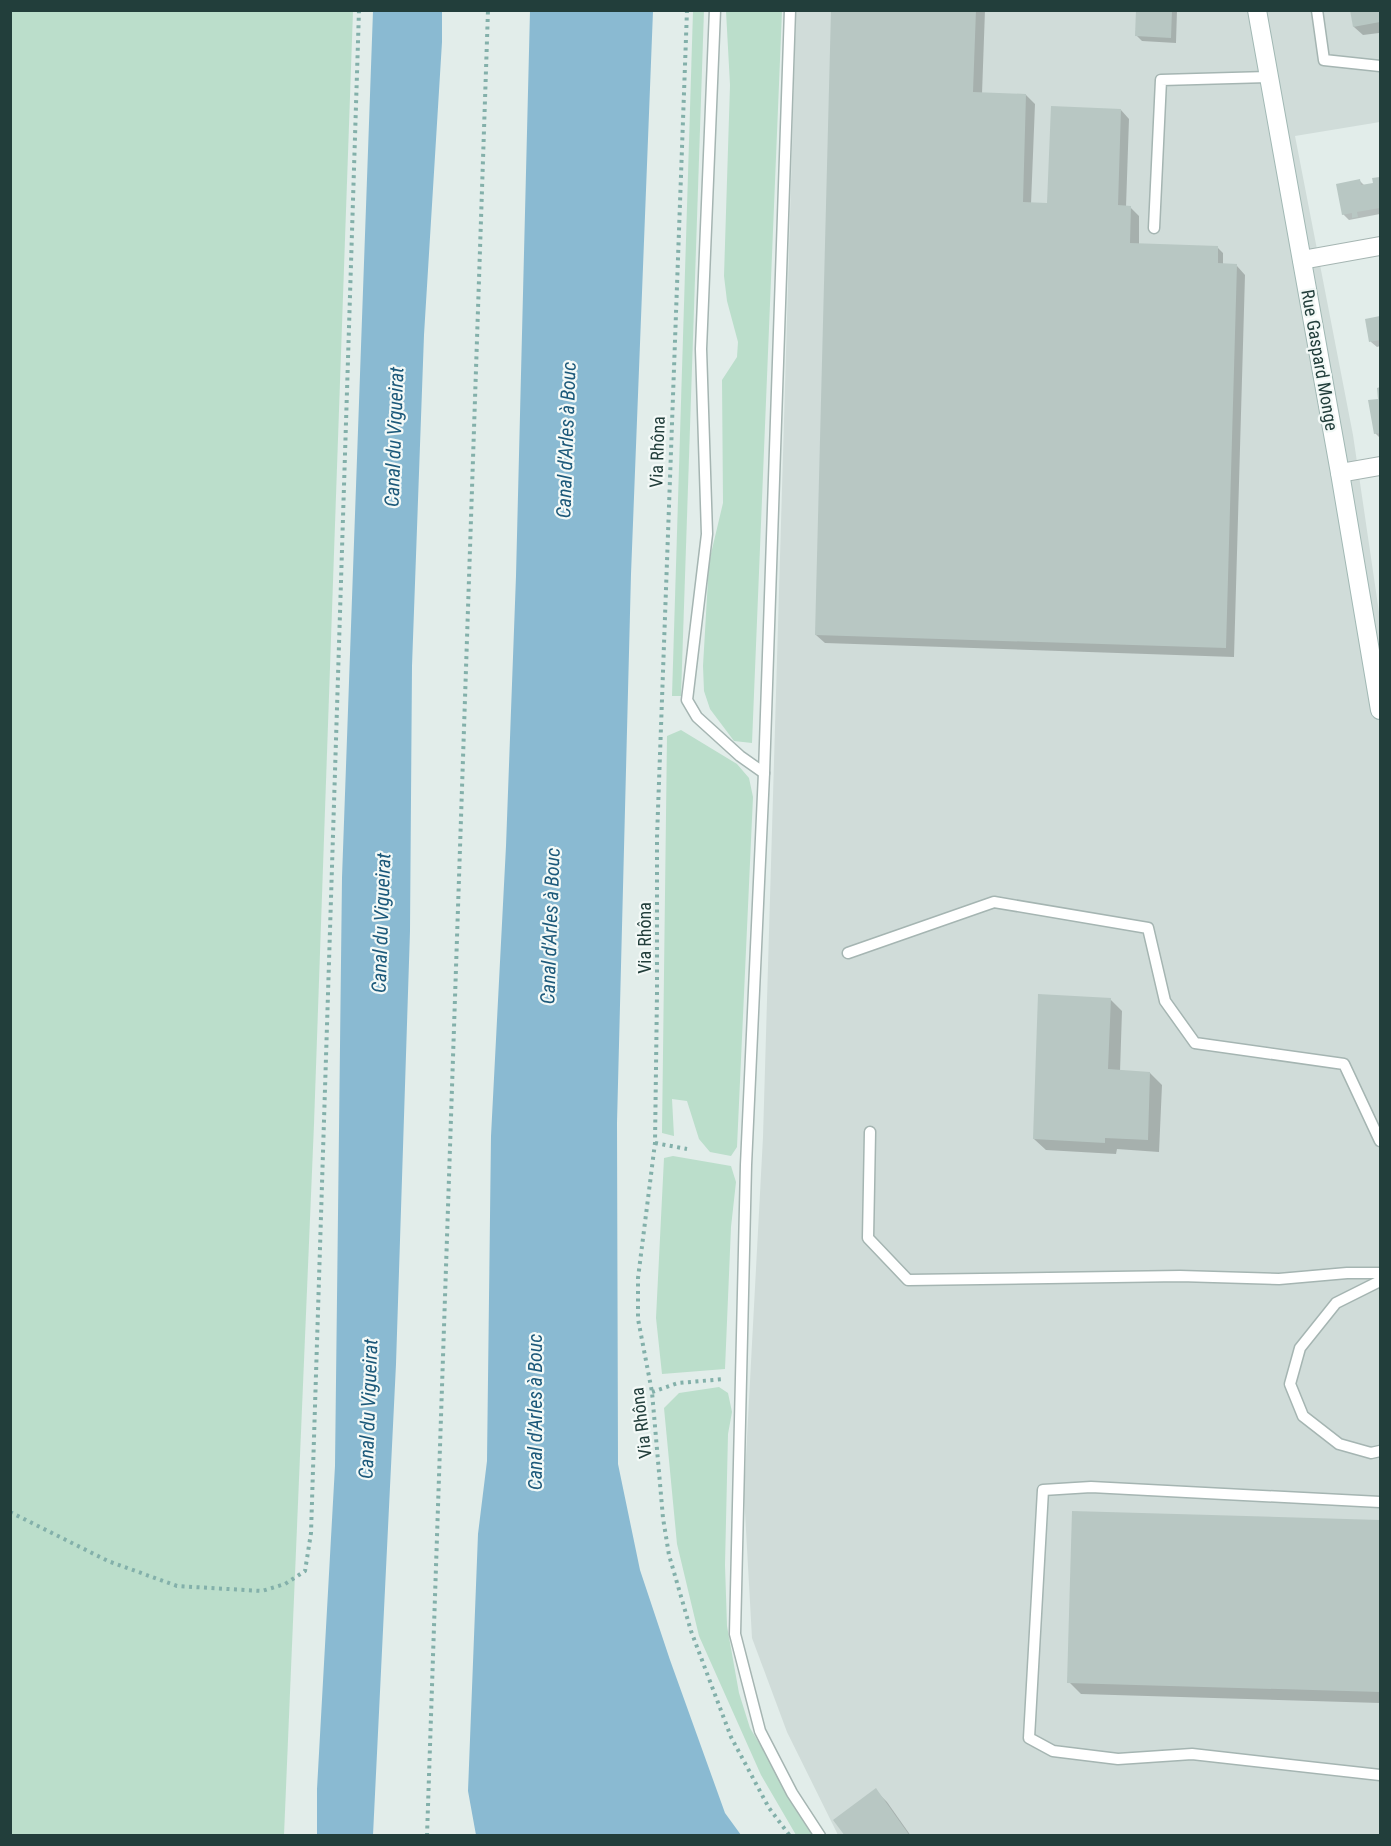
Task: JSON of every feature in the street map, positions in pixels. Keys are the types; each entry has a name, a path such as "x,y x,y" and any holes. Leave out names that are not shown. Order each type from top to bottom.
{"street":[{"name":"Rue Gaspard Monge","path":"1257,10 1380,710"},
{"path":"1302,260 1380,246"},
{"path":"1340,473 1380,466"}],"lane":[{"path":"715,10 701,349 707,534 687,699 697,717 704,724 740,756 764,773"},
{"path":"790,10 764,773 746,1165 735,1634 760,1731 792,1793 820,1836"},
{"path":"1317,10 1324,60 1380,66"},
{"path":"1154,228 1161,80 1268,77"},
{"path":"848,954 994,903 1148,928 1165,1001 1195,1043 1344,1064 1380,1141"},
{"path":"870,1132 868,1238 908,1280 1180,1276 1279,1280 1347,1273 1380,1273"},
{"path":"1380,1281 1336,1303 1300,1348 1290,1384 1303,1416 1339,1444 1371,1453 1380,1451"},
{"path":"1380,1502 1091,1487 1043,1490 1029,1738 1053,1751 1118,1759 1192,1754 1380,1774"}],"path":[{"path":"10,1512 108,1561 177,1586 262,1590 285,1584 305,1571 311,1521 359,10"},
{"path":"427,1836 488,10"},
{"name":"Via Rhôna","path":"687,10 657,837 655,1143 638,1278 638,1319 652,1392 663,1518 691,1631 731,1737 769,1808 790,1836"},
{"path":"655,1143 687,1149"},
{"path":"652,1392 678,1383 741,1377"}],"shaded area":[{"path":"796,11 1380,11 1380,122 1295,136 1353,435 1380,619 1380,1835 838,1835 787,1732 752,1638 744,1494 763,1137"}],"green space":[{"path":"11,10 353,11 314,1124 284,1835 11,1835"},
{"path":"704,10 681,696 672,696 693,11"},
{"path":"726,11 782,11 752,743 734,741 710,709 704,691 703,666 709,562 723,503 722,380 737,357 738,342 727,301 724,276 730,85"},
{"path":"681,730 737,764 749,778 753,797 737,1147 731,1156 710,1152 699,1139 687,1101 672,1099 674,1136 662,1133 667,736"},
{"path":"673,1156 731,1166 736,1182 731,1227 725,1369 662,1374 656,1318 664,1158"},
{"path":"719,1387 728,1393 732,1412 728,1434 725,1565 727,1626 739,1693 750,1728 815,1835 796,1835 761,1775 699,1636 677,1544 664,1408 679,1393"}],"water":[{"name":"Canal du Vigueirat","path":"373,11 442,11 442,42 424,335 412,666 410,931 396,1364 373,1835 317,1836 317,1789 335,1466 342,878"},
{"name":"Canal d'Arles à Bouc","path":"530,11 653,11 631,574 617,1123 618,1464 640,1570 725,1813 741,1835 476,1835 468,1791 478,1534 487,1461 491,1136 506,846 516,576"}],"building":[{"path":"831,10 976,10 973,92 1026,94 1023,202 1047,203 1051,106 1121,109 1118,205 1131,206 1130,243 1218,246 1218,263 1237,264 1226,648 815,635"},
{"path":"1136,10 1172,10 1171,38 1135,36"},
{"path":"1350,10 1380,10 1380,22 1353,27"},
{"path":"1380,177 1380,208 1357,212 1358,217 1352,218 1352,213 1342,215 1336,184 1360,179 1361,185 1373,183 1372,178"},
{"path":"1380,316 1380,340 1369,342 1365,319"},
{"path":"1380,387 1380,433 1374,434 1368,400 1378,399 1377,388"},
{"path":"1038,994 1111,998 1108,1069 1150,1072 1148,1140 1105,1138 1105,1143 1033,1139"},
{"path":"1072,1511 1380,1520 1380,1692 1067,1683"},
{"path":"876,1788 910,1836 845,1836 833,1820"}]}
